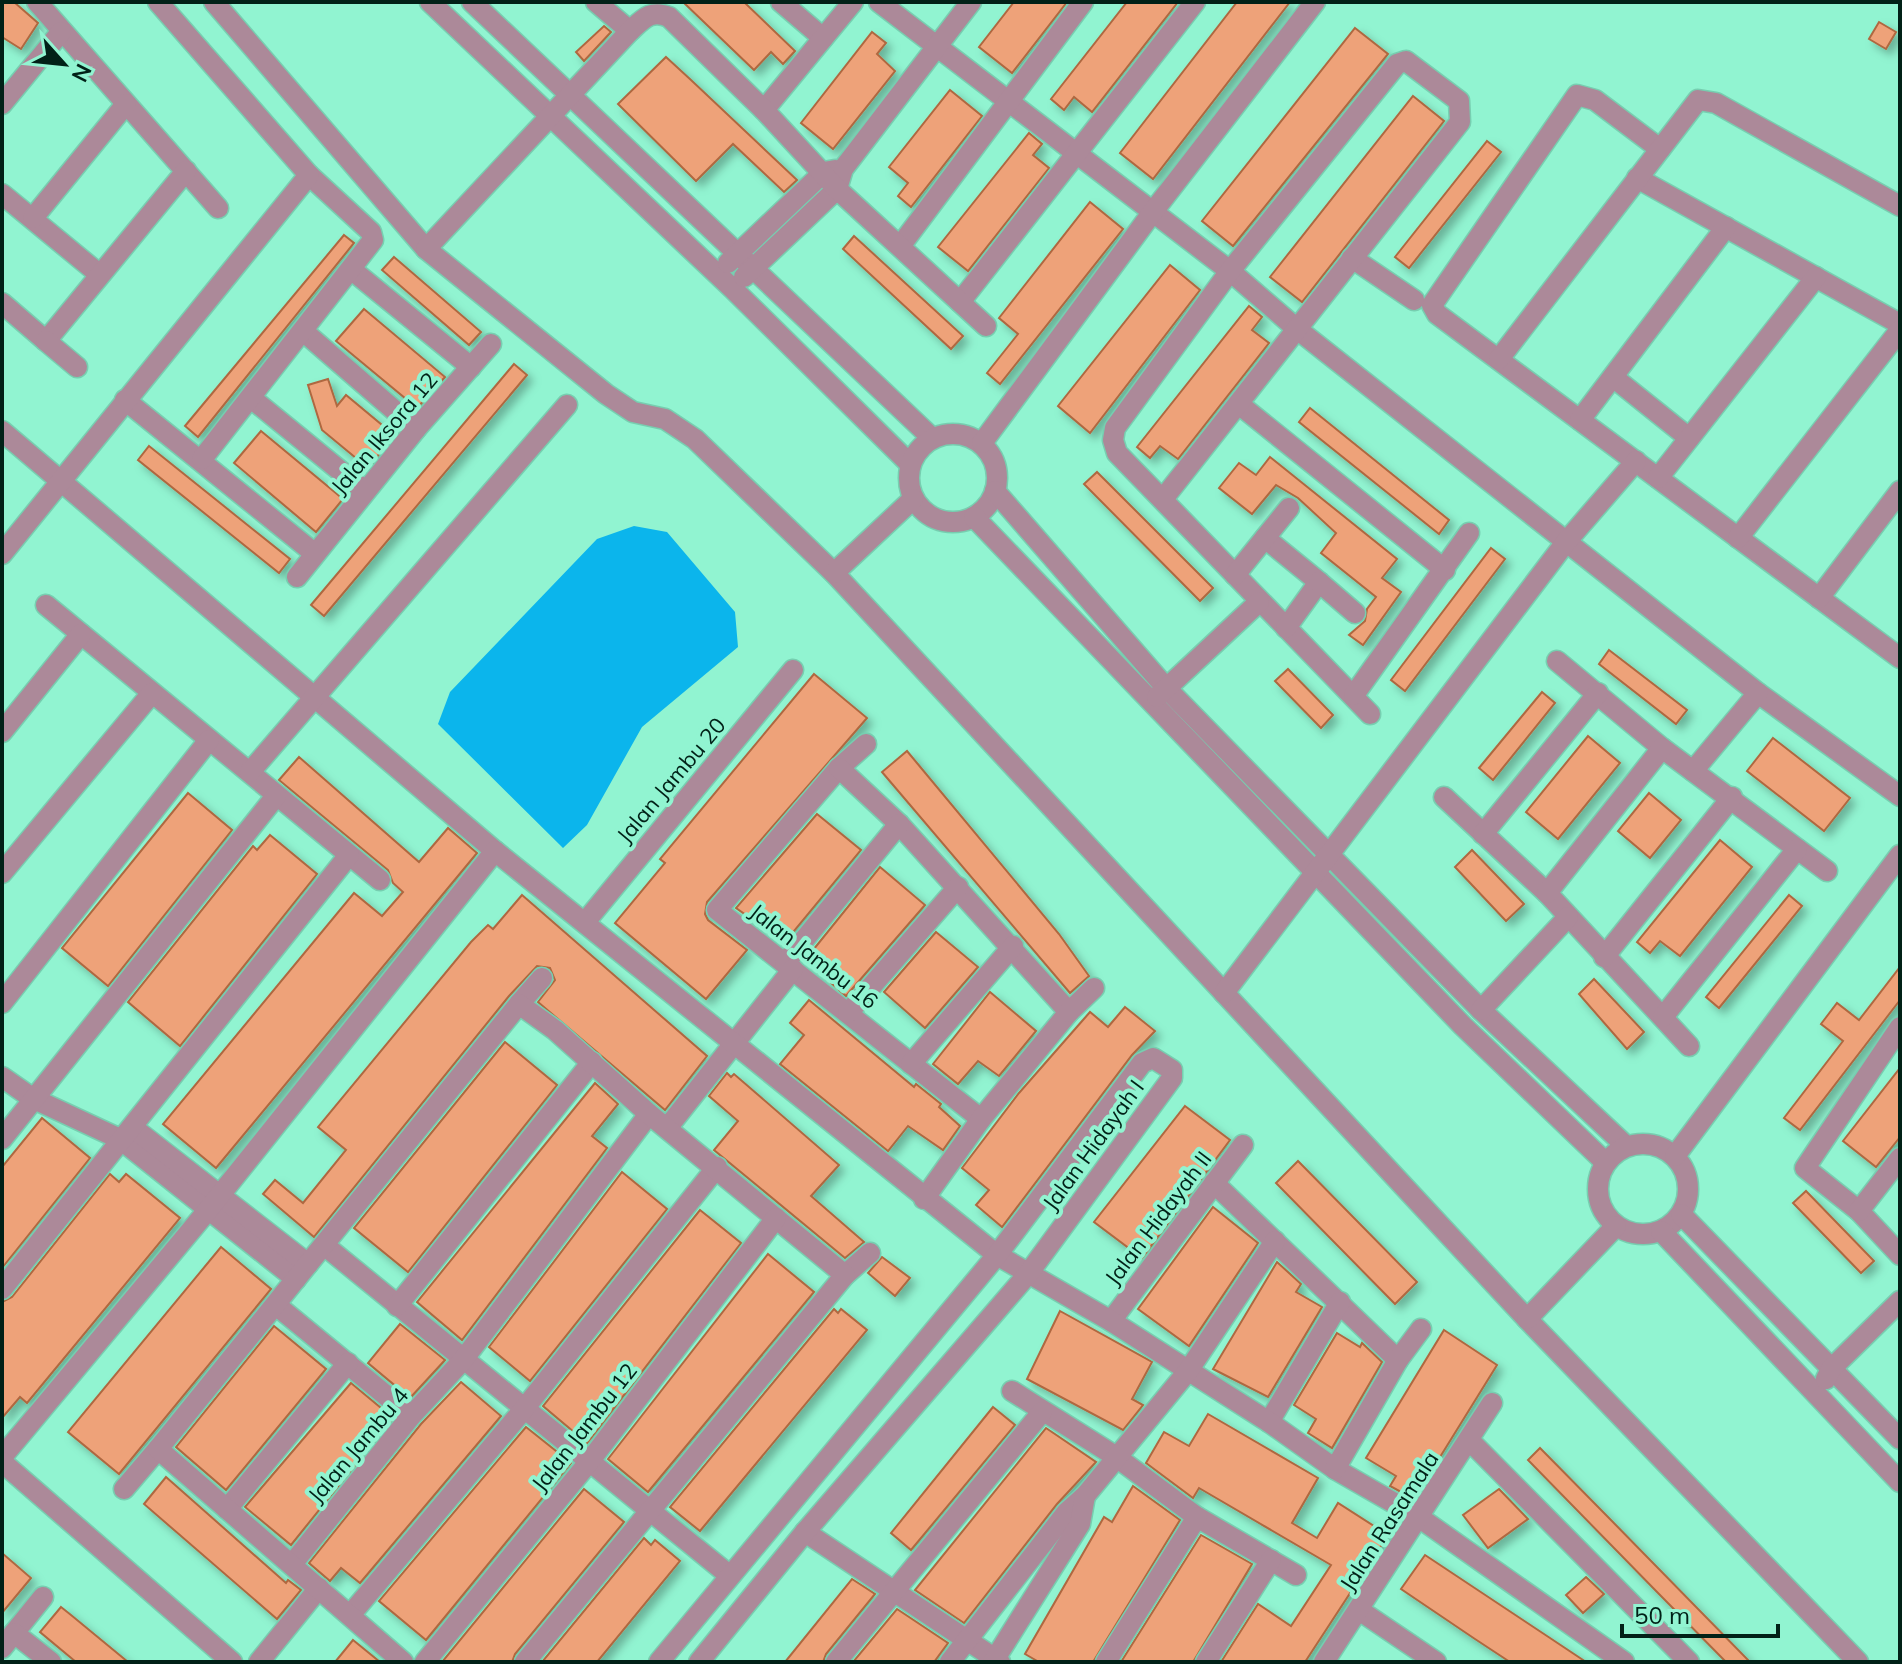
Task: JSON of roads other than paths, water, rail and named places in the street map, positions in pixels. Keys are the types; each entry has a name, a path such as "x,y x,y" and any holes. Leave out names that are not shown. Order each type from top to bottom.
{"street":[{"path":"158,2 309,175 371,232 373,240 202,459"},
{"path":"214,2 426,249 606,394 633,412 665,419 695,439 834,573 1527,1319 1858,1662"},
{"path":"430,2 733,289 910,464"},
{"path":"472,2 932,438"},
{"path":"596,2 630,31"},
{"path":"781,2 823,38"},
{"path":"764,110 853,2"},
{"path":"879,2 1230,271 1297,329 1758,693 1900,796"},
{"path":"716,275 744,262 835,177 971,2"},
{"path":"901,245 1083,2"},
{"path":"960,302 1195,2"},
{"path":"982,443 1152,213 1315,2"},
{"path":"47,5 61,32 218,208"},
{"path":"426,249 630,31 647,15 659,12 669,17 986,326"},
{"path":"2,104 61,32"},
{"path":"1163,499 1460,122 1459,101 1406,61 1397,64 1230,271 1115,428 1113,440 1117,453 1370,714"},
{"path":"1660,149 1585,95 1577,95 1432,305 1437,314 1900,658"},
{"path":"1499,359 1698,100 1706,99 1900,206"},
{"path":"33,218 126,104"},
{"path":"46,341 186,171"},
{"path":"2,554 309,175"},
{"path":"1637,178 1900,324"},
{"path":"2,194 99,274"},
{"path":"1580,420 1726,227"},
{"path":"1352,258 1414,300"},
{"path":"733,289 744,262"},
{"path":"352,270 471,367"},
{"path":"1658,478 1816,277"},
{"path":"2,303 77,367"},
{"path":"1738,538 1900,330"},
{"path":"303,331 416,429"},
{"name":"Jalan Iksora 12","path":"297,577 416,429 491,344"},
{"path":"1613,377 1689,438"},
{"path":"251,398 365,491"},
{"path":"125,400 202,459 314,553"},
{"path":"250,772 567,405"},
{"path":"1240,405 1445,570"},
{"path":"2,431 495,851 586,921 732,1044 997,1255 1111,1321 1269,1422 1335,1469 1420,1518 1624,1662"},
{"path":"949,433 966,435 982,443 993,457 997,474 995,491 987,506 974,517 957,522 939,521 924,512 913,499 908,482 910,464 919,449 932,438 949,433"},
{"path":"1224,993 1566,542 1636,461"},
{"path":"995,491 1167,689 1481,1010 1626,1146"},
{"path":"1819,598 1900,491"},
{"path":"834,573 913,499"},
{"path":"1235,575 1289,508"},
{"path":"974,517 1463,1026 1605,1162"},
{"path":"1354,695 1469,533"},
{"path":"1265,538 1355,613"},
{"path":"1286,628 1319,582"},
{"path":"1151,702 1259,602"},
{"path":"46,605 380,880"},
{"path":"2,732 81,634"},
{"path":"1557,661 1662,748 1732,797 1827,871"},
{"name":"Jalan Jambu 20","path":"586,921 793,670"},
{"path":"2,873 152,693"},
{"path":"1483,834 1598,693"},
{"path":"1693,771 1758,693"},
{"path":"2,1003 209,740"},
{"name":"Jalan Jambu 16","path":"866,744 839,768 718,906 721,914 981,1119"},
{"path":"1547,893 1662,748"},
{"path":"839,768 899,824 1013,946 1069,1012"},
{"path":"2,1139 276,796"},
{"path":"1444,797 1547,893 1689,1046"},
{"path":"1604,957 1732,797"},
{"path":"668,1127 899,824"},
{"path":"1663,1017 1797,849"},
{"path":"232,1662 2,1460 214,1202 495,851"},
{"path":"2,1289 349,855"},
{"path":"1675,1156 1900,855"},
{"path":"848,1013 958,887"},
{"path":"1481,1010 1568,917"},
{"path":"911,1064 1013,946"},
{"path":"124,1489 542,978"},
{"path":"924,1199 981,1119 1069,1012 1094,988"},
{"path":"519,1004 845,1275"},
{"path":"1900,1027 1806,1164 1808,1172 1859,1211 1900,1255"},
{"name":"Jalan Hidayah I","path":"997,1255 1142,1063 1153,1058 1172,1070 1172,1078 1028,1274"},
{"path":"397,1306 592,1062"},
{"path":"2,1077 32,1098 126,1133 302,1272"},
{"name":"Jalan Jambu 4","path":"293,1563 411,1416 463,1360 649,1114"},
{"path":"1652,1144 1675,1156 1686,1174 1688,1195 1681,1214 1661,1231 1638,1235 1616,1226 1601,1208 1597,1184 1605,1162 1626,1146 1652,1144"},
{"name":"Jalan Hidayah II","path":"1111,1321 1243,1145"},
{"path":"1859,1211 1900,1158"},
{"path":"351,1614 524,1409 717,1167"},
{"path":"1214,1183 1398,1360"},
{"path":"1681,1214 1900,1439"},
{"name":"Jalan Jambu 12","path":"425,1662 589,1462 776,1218"},
{"path":"1527,1319 1616,1226"},
{"path":"1661,1231 1900,1482"},
{"path":"950,1662 1067,1512 1085,1496 1188,1371 1275,1241"},
{"path":"324,1245 729,1575"},
{"path":"525,1662 845,1275 870,1253"},
{"path":"659,1662 997,1255"},
{"path":"699,1662 805,1532 1028,1274"},
{"path":"1818,1398 1831,1369 1900,1301"},
{"path":"1269,1422 1340,1302"},
{"path":"276,1305 411,1416"},
{"path":"1335,1469 1398,1360 1421,1329"},
{"path":"227,1509 348,1363"},
{"path":"1012,1391 1115,1456 1197,1517 1296,1575"},
{"name":"Jalan Rasamala","path":"1324,1662 1492,1403"},
{"path":"836,1662 1042,1412"},
{"path":"1470,1441 1689,1662"},
{"path":"158,1449 293,1563 403,1662"},
{"path":"805,1532 996,1661 1080,1524 1085,1496"},
{"path":"1106,1662 1197,1517"},
{"path":"1206,1662 1271,1560"},
{"path":"259,1662 319,1588"},
{"path":"43,1597 8,1640 51,1662"},
{"path":"1359,1610 1436,1662"}],"water":[{"path":"634,526 667,532 735,612 738,647 642,727 587,825 563,848 438,724 450,692 597,539"}]}
